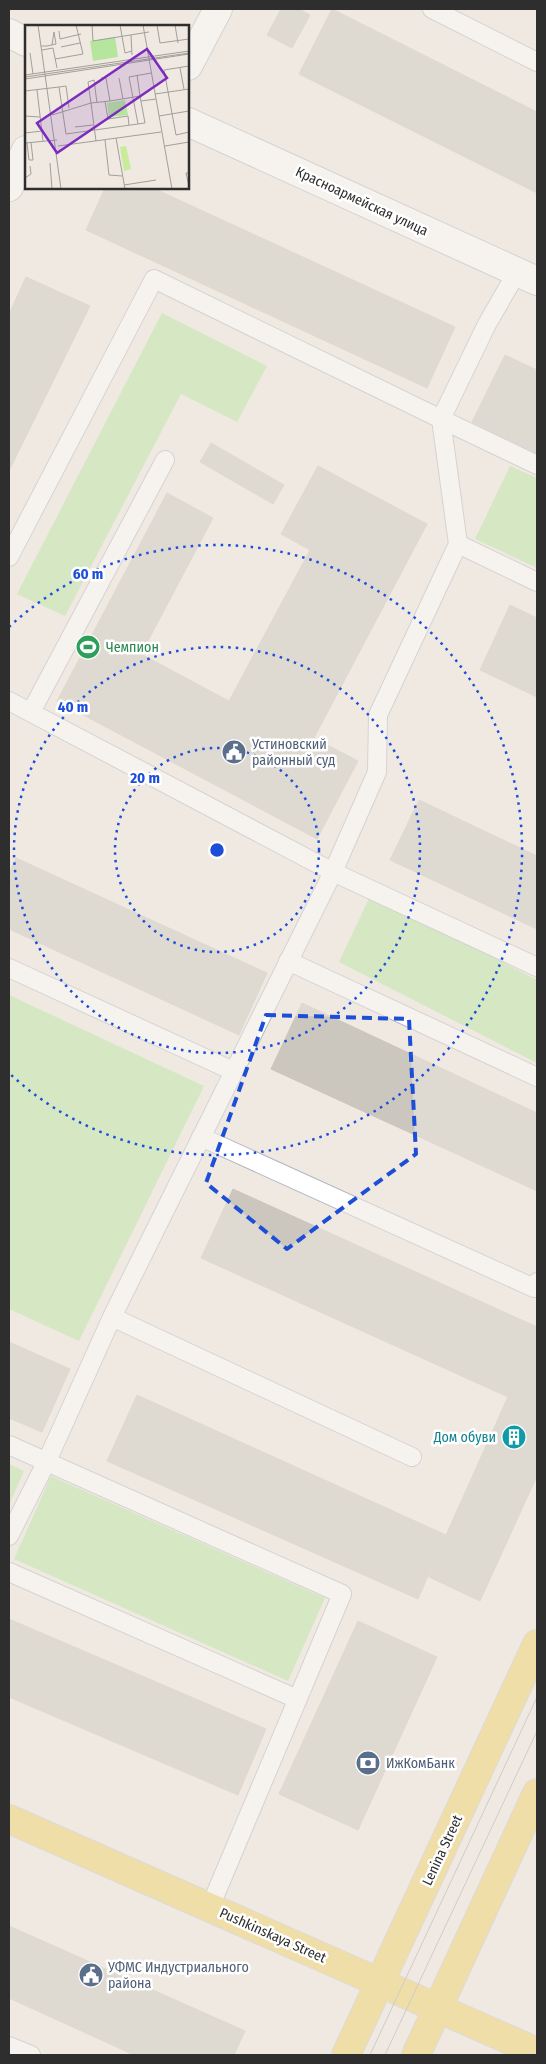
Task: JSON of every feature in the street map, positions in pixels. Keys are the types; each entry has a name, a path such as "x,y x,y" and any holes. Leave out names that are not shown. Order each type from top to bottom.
{"main road":[{"name":"Lenina Street","path":"346,2055 537,1644"},
{"path":"416,2055 537,1793"},
{"name":"Pushkinskaya Street","path":"9,1819 537,2052"}],"street":[{"path":"189,64 218,9"},
{"path":"9,33 25,41"},
{"name":"Красноармейская улица","path":"189,122 527,276"},
{"path":"9,187 25,152"}],"lane":[{"path":"432,9 537,62"},
{"path":"9,1536 47,1461 112,1317 333,872 377,772 378,715 458,544 440,420 487,324 527,276"},
{"path":"9,557 154,279 440,420 537,465"},
{"path":"31,712 165,460"},
{"path":"458,544 537,582"},
{"path":"9,701 333,872 537,967"},
{"path":"288,961 537,1077"},
{"path":"9,968 233,1071"},
{"path":"201,1136 534,1288 537,1282"},
{"path":"112,1317 412,1457"},
{"path":"9,1444 342,1594 210,1907"},
{"path":"9,1572 297,1699"},
{"path":"9,2046 31,2055"}],"highlighted area":[{"path":"266,1015 409,1019 416,1154 287,1249 206,1183"}],"green space":[{"path":"162,313 267,366 237,422 181,394 65,616 17,594"},
{"path":"510,466 537,478 537,568 475,539"},
{"path":"371,894 537,980 537,1063 339,962"},
{"path":"9,995 204,1086 79,1341 9,1309"},
{"path":"9,1464 24,1471 9,1505"},
{"path":"51,1476 325,1598 288,1681 14,1559"}],"building":[{"path":"281,9 299,9 310,15 292,48 267,35"},
{"path":"332,9 537,112 537,193 299,74"},
{"path":"105,189 155,189 455,327 427,388 86,230"},
{"path":"26,277 90,306 9,471 9,314"},
{"path":"505,355 537,370 537,454 472,422"},
{"path":"211,443 284,485 273,504 200,462"},
{"path":"318,466 427,524 314,738 358,761 317,839 57,701 167,493 213,518 141,654 229,701 310,550 281,534"},
{"path":"510,605 537,618 537,697 480,670"},
{"path":"419,800 537,856 537,929 390,860"},
{"path":"16,858 267,973 239,1035 9,929 9,873"},
{"path":"302,1003 537,1113 537,1191 271,1069"},
{"path":"233,1189 537,1327 537,1332 508,1397 201,1258"},
{"name":"Дом обуви","path":"537,1332 537,1476 480,1601 429,1577"},
{"path":"9,1342 70,1369 42,1432 9,1418"},
{"path":"137,1395 446,1535 418,1599 107,1461"},
{"path":"9,1619 266,1729 238,1795 9,1697"},
{"path":"358,1621 437,1657 358,1830 279,1794"},
{"path":"9,1926 245,2031 234,2055 134,2055 9,1998"}],"tram line":[{"path":"370,2055 537,1697"},
{"path":"385,2055 537,1731"}],"place":[{"name":"Чемпион","path":"88,647"},
{"name":"Устиновский районный суд","path":"234,752"},
{"name":"Дом обуви","path":"514,1437"},
{"name":"ИжКомБанк","path":"368,1763"},
{"name":"УФМС Индустриального района","path":"91,1975"}]}
